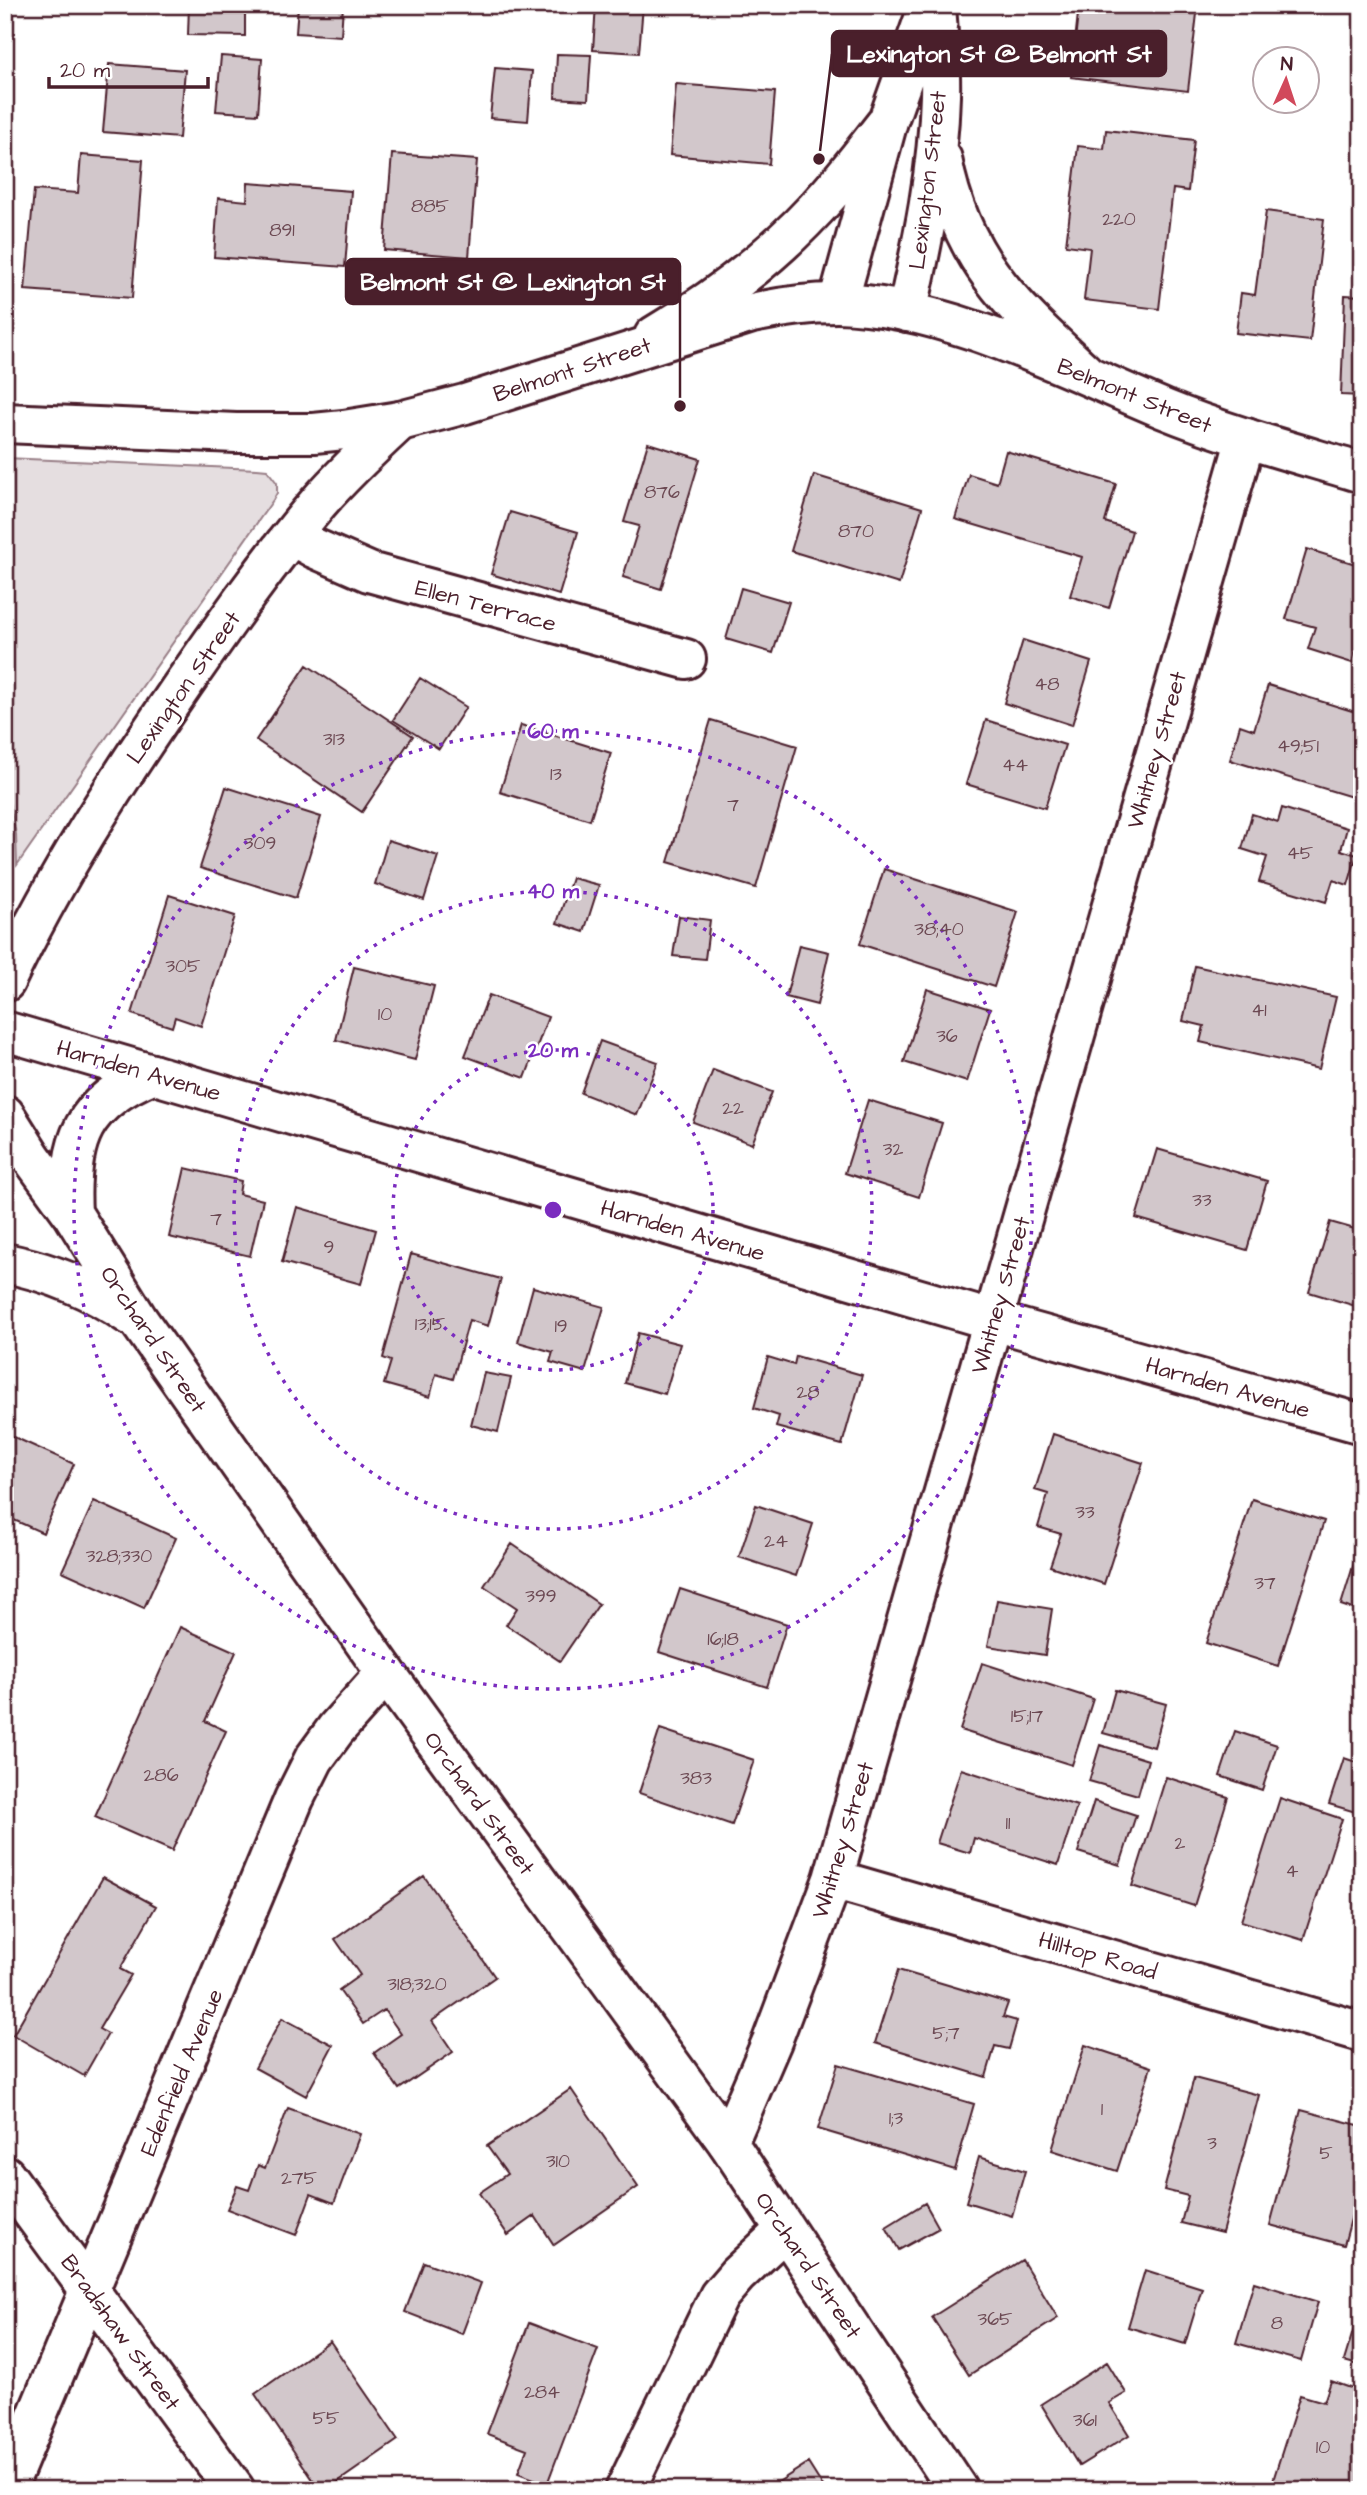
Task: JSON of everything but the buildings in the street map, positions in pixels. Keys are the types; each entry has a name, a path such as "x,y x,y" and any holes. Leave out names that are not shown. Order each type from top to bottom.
{"street":[{"name":"Lexington Street","path":"888,121 929,5"},
{"name":"Lexington Street","path":"907,312 926,219 937,136 940,65 936,5"},
{"path":"838,303 888,121"},
{"path":"631,349 697,311 738,281 790,235 830,194 888,121"},
{"path":"937,136 952,200 963,232 978,258 1022,314 1085,373"},
{"name":"Belmont Street","path":"5,423 279,434 344,430 400,421 465,404 631,349 752,313 806,304 838,303 907,312 967,329 1085,373 1165,409 1246,438 1362,473"},
{"name":"Lexington Street","path":"5,982 53,888 129,765 208,649 292,536 343,476 400,421"},
{"name":"Whitney Street","path":"727,2143 772,2042 834,1879 1246,438"},
{"name":"Ellen Terrace","path":"292,536 369,572 686,659"},
{"name":"Harnden Avenue","path":"5,1031 993,1320 1362,1424"},
{"path":"72,1213 72,1167 83,1129 92,1113 110,1096 152,1074"},
{"name":"Orchard Street","path":"5,1115 72,1213 139,1321 386,1673 727,2143 958,2490"},
{"path":"5,1263 63,1278 113,1303 139,1321"},
{"name":"Edenfield Avenue","path":"6,2490 294,1799 314,1759 335,1728 386,1673"},
{"name":"Hilltop Road","path":"834,1879 1362,2032"},
{"name":"Bradshaw Street","path":"5,2175 235,2490"},
{"path":"625,2490 719,2296 737,2275 785,2230"}],"shaded area":[{"path":"5,458 257,469 267,470 277,483 277,493 273,500 17,865 16,834 5,784"}],"place":[{"name":"Lexington St @ Belmont St","path":"819,159"},
{"name":"Belmont St @ Lexington St","path":"680,406"}]}
